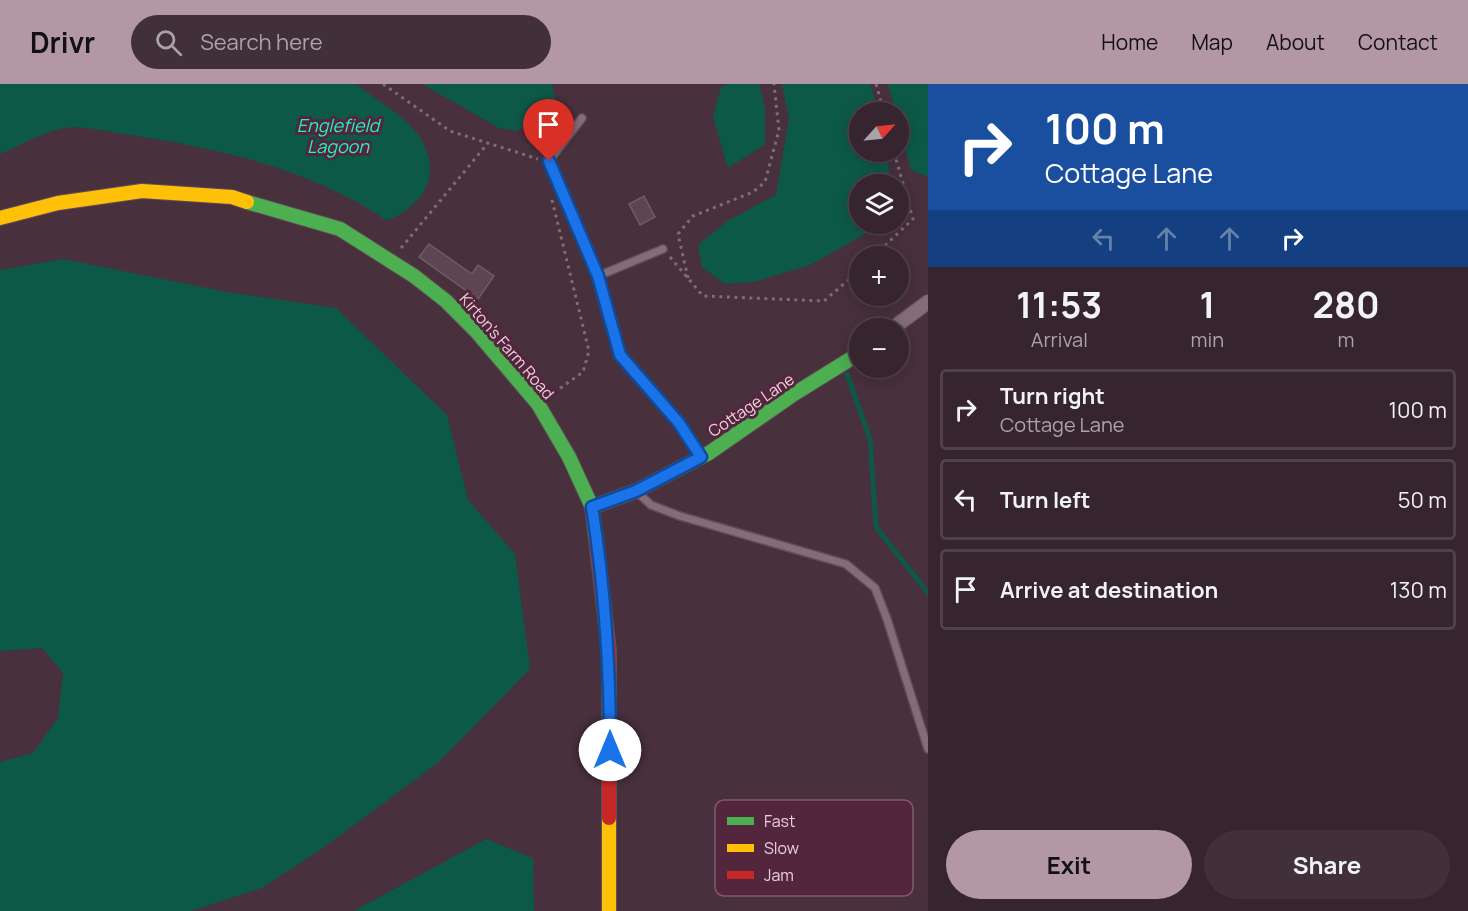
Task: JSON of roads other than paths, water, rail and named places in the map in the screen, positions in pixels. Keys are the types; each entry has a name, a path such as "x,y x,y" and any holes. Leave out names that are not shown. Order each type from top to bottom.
{"street":[{"name":"Kirton's Farm Road","path":"0,218 58,203 142,191 232,197 340,229 414,276 476,331 538,404 569,457 592,507 602,570 609,651 609,911"},
{"path":"907,318 928,303"},
{"name":"Cottage Lane","path":"592,507 636,491 701,457 849,360"}],"lane":[{"path":"582,118 549,161 598,276 620,355 679,423 701,457"},
{"path":"598,276 663,249"},
{"path":"636,491 651,506 846,564 875,588 928,748"}],"water":[{"name":"Englefield Lagoon","path":"0,84 356,84 403,119 422,140 430,167 429,179 422,194 412,205 386,220 326,186 293,173 226,153 157,139 71,127 48,133 0,154"},
{"path":"422,84 554,84 552,87 558,107 516,131 499,128"},
{"path":"728,84 759,84 765,107 765,144 728,168 713,117 721,87"},
{"path":"782,84 870,84 876,102 849,102 849,162 888,162 889,174 849,174 849,234 865,234 810,265 754,282 725,284 702,267 698,245 727,221 776,195 789,119"},
{"path":"888,84 928,84 928,177 911,170 909,162 909,102 893,102"},
{"path":"63,259 227,292 336,308 447,415 468,500 515,554 530,669 439,762 323,848 262,888 191,911 0,911 0,762 33,753 58,718 63,673 42,648 0,651 0,270"},
{"path":"486,839 533,858 534,911 354,911"}],"waterway":[{"path":"847,374 870,439 876,527 928,593"}]}
